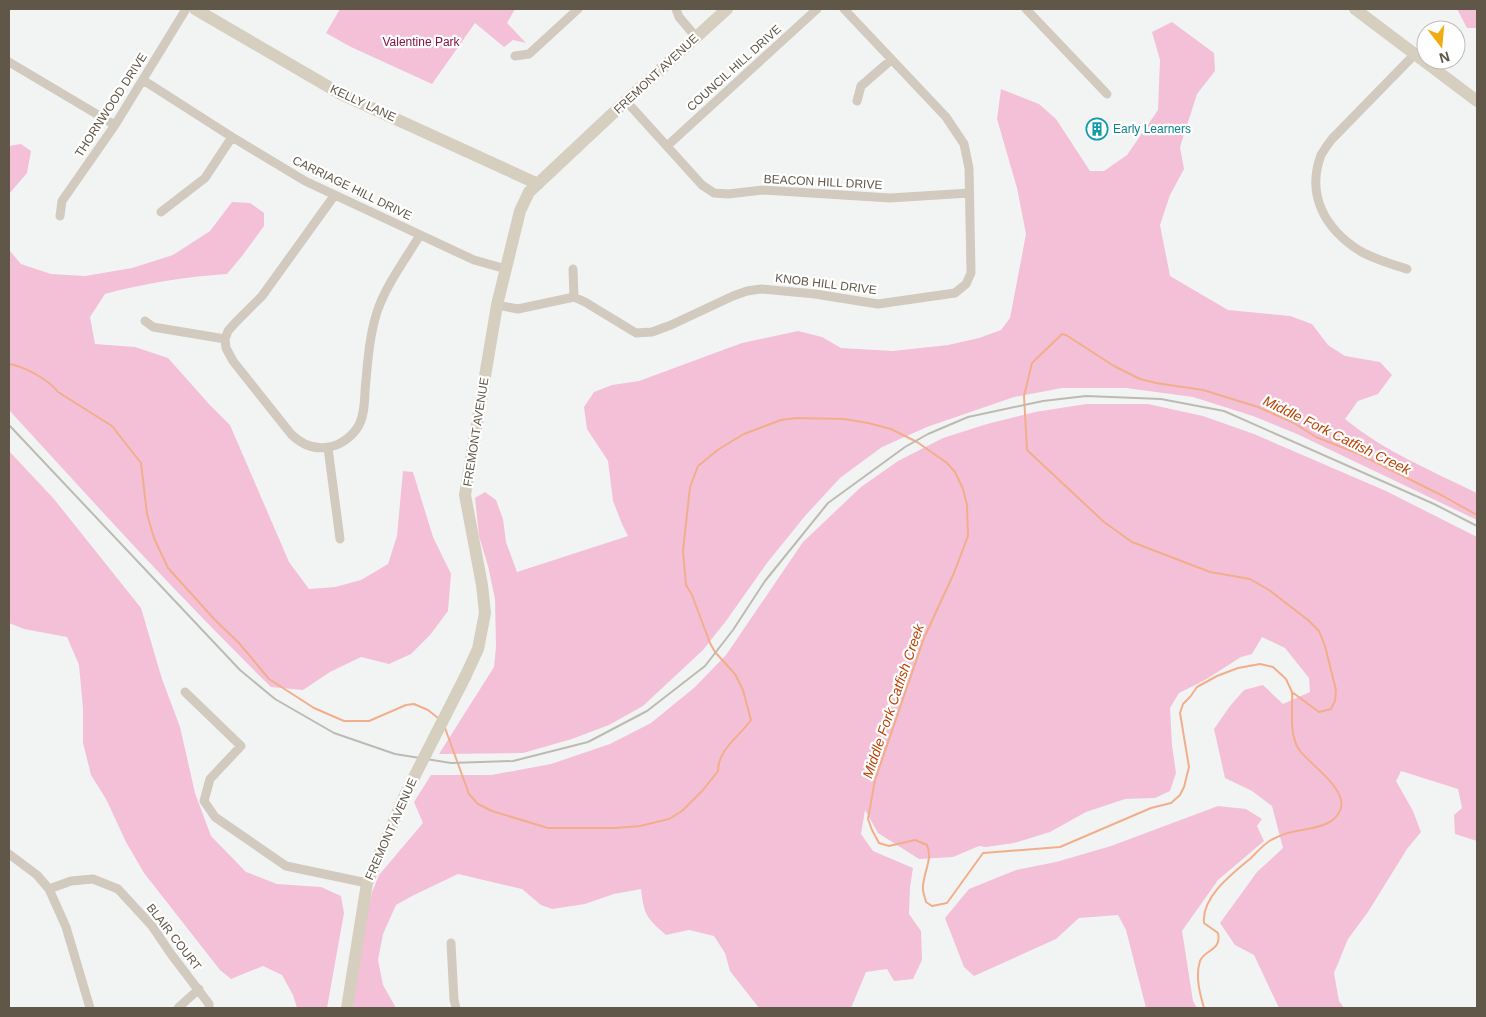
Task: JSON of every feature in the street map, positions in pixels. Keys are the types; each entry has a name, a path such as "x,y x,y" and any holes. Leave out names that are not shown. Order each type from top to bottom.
{"main road":[{"name":"KELLY LANE","path":"195,9 341,94 538,184"},
{"name":"FREMONT AVENUE","path":"347,1008 367,883 406,793 478,649 485,613 466,495 497,305 522,206 529,192 727,9"},
{"path":"1355,9 1477,101"}],"street":[{"name":"THORNWOOD DRIVE","path":"60,216 62,201 115,126 186,9"},
{"path":"515,56 529,54 578,9"},
{"path":"676,9 679,17 696,37"},
{"name":"COUNCIL HILL DRIVE","path":"667,146 817,9"},
{"name":"KNOB HILL DRIVE","path":"574,297 636,333 652,332 733,296 761,288 878,304 954,293 966,284 971,273 969,168 964,144 946,117 844,9"},
{"path":"1026,9 1107,94"},
{"path":"1407,269 1375,258 1359,250 1332,228 1321,211 1316,193 1316,174 1322,154 1332,139 1414,54"},
{"path":"857,101 861,86 891,60"},
{"path":"9,62 115,126"},
{"name":"CARRIAGE HILL DRIVE","path":"144,80 232,138 305,181 474,260 506,269"},
{"name":"BEACON HILL DRIVE","path":"626,101 702,185 714,193 728,194 763,190 890,198 969,193"},
{"path":"161,212 206,178 232,138"},
{"path":"334,196 272,283 253,306 235,322 225,339 226,348 232,361 291,434 297,440 310,447 328,448 337,445 344,441 359,425 363,410 370,339 378,310 384,295 420,235"},
{"path":"497,305 518,309 574,297 573,270"},
{"path":"145,321 153,327 225,339"},
{"path":"328,448 340,539"},
{"path":"185,692 241,746 210,779 204,800 216,817 286,866 367,883"},
{"path":"9,854 37,875 49,889 66,927 90,1008"},
{"name":"BLAIR COURT","path":"49,889 71,881 93,879 118,888 152,926 171,954 199,989 178,1008"},
{"path":"451,943 456,1008"},
{"path":"199,989 209,1004 209,1008"}],"green space":[{"name":"Valentine Park","path":"340,9 515,9 507,23 526,43 513,40 504,47 475,23 432,84 351,47 326,33"},
{"path":"1457,9 1477,9 1477,28 1467,28 1466,20 1463,20"},
{"path":"1172,22 1214,53 1215,71 1197,94 1180,147 1184,169 1170,195 1160,225 1170,276 1228,310 1290,316 1312,324 1328,345 1345,356 1380,362 1392,375 1378,394 1358,401 1345,419 1392,451 1477,493 1477,520 1297,434 1253,416 1193,397 1126,388 1062,388 1014,397 927,427 882,447 840,478 805,516 767,563 703,650 643,706 609,725 572,739 523,753 439,754 494,667 496,647 495,599 479,536 475,498 485,492 496,500 503,519 506,542 517,572 628,536 613,501 608,461 587,429 584,407 594,392 612,385 639,381 742,343 798,331 822,337 841,348 893,351 948,345 979,338 1001,330 1010,318 1026,234 1017,188 997,119 1001,89 1039,104 1056,119 1090,171 1104,171 1127,155 1158,110 1160,60 1152,32"},
{"path":"21,144 31,151 27,173 9,194 9,146"},
{"path":"232,202 250,203 264,213 264,226 227,274 165,281 105,294 90,317 95,344 135,347 168,358 230,425 289,562 309,589 335,587 361,580 388,564 397,536 403,471 413,472 433,537 451,574 448,611 430,635 411,654 389,664 361,657 330,672 303,690 271,687 171,585 9,410 9,250 21,264 51,274 85,276 132,268 173,255 210,231"},
{"path":"1086,404 1148,404 1203,416 1254,434 1386,491 1477,537 1477,841 1455,834 1454,815 1462,808 1458,789 1401,771 1396,781 1413,811 1421,832 1407,849 1368,912 1348,939 1334,973 1339,1001 1344,1008 1279,1008 1254,955 1235,945 1220,923 1257,872 1283,848 1272,806 1252,791 1225,778 1214,729 1244,690 1263,685 1283,704 1310,692 1309,678 1285,648 1262,637 1252,654 1241,657 1205,680 1179,693 1170,708 1176,773 1170,791 1155,798 1125,799 1086,812 1050,832 1014,843 986,847 979,846 953,857 919,859 878,833 865,810 861,834 873,851 913,868 909,914 921,931 922,960 913,979 894,981 887,969 866,972 851,1008 759,1008 730,971 725,953 714,936 689,930 666,935 654,924 645,911 641,889 614,894 585,904 552,909 541,905 522,889 458,874 396,905 383,934 378,960 383,985 396,1008 353,1008 360,948 372,892 379,875 423,823 414,802 431,775 491,775 551,764 610,744 651,723 695,687 726,655 803,542 861,487 898,461 943,438 987,424 1035,412"},
{"path":"9,451 54,499 141,608 162,679 180,727 195,793 211,836 246,872 277,884 321,887 341,896 344,913 327,1008 297,1008 293,995 282,975 263,966 231,979 220,970 144,873 126,842 106,799 91,775 83,743 83,709 79,665 67,637 24,629 9,623"},
{"path":"1218,806 1246,809 1262,819 1257,826 1264,841 1218,880 1182,931 1193,1001 1197,1008 1146,1008 1126,930 1118,915 1079,918 1056,939 974,976 964,967 945,918 969,889 1016,870 1056,862 1111,846"}],"waterway":[{"name":"Middle Fork Catfish Creek","path":"445,728 469,794 478,804 492,811 548,828 640,826 669,819 682,811 703,790 718,771 721,756 751,720 743,690 735,674 715,652 710,643 692,595 686,585 683,551 690,487 698,466 719,449 744,434 781,420 796,418 844,419 891,429 917,442 947,463 955,472 963,489 967,505 968,536 954,573 924,638 875,780 868,819 879,843 889,846 915,840 927,845 929,860 923,888 926,902 932,906 947,903 983,853 1060,847 1151,808 1171,803 1180,795 1189,767 1180,713 1183,704 1197,687 1217,676 1238,668 1260,664 1273,667 1286,679 1292,692 1319,712 1331,709 1335,701 1336,690 1325,646 1319,631 1308,620 1269,590 1250,579 1210,572 1132,542 1104,522 1027,450 1024,396 1032,363 1062,334 1114,366 1140,379 1203,390 1258,407 1294,423 1316,437 1359,454 1477,515"},
{"name":"Middle Fork Catfish Creek","path":"9,364 36,374 58,392 112,426 141,463 147,514 154,538 168,568 215,620 239,643 269,679 314,708 344,721 369,721 406,705 414,704 428,710 438,718"},
{"path":"1204,1008 1199,985 1200,961 1205,954 1215,947 1219,939 1218,933 1204,923 1204,913 1213,895 1227,878 1268,842 1287,833 1321,826 1333,820 1341,808 1341,800 1333,785 1305,757 1296,744 1292,728 1292,692"}],"railway":[{"path":"9,425 240,670 275,699 334,733 395,754 451,763 513,761 588,742 647,711 705,666 733,630 765,581 828,503 905,447 928,434 968,417 1043,401 1086,396 1161,399 1224,411 1434,504 1477,526"}],"place":[{"name":"Early Learners","path":"1097,129"}]}
